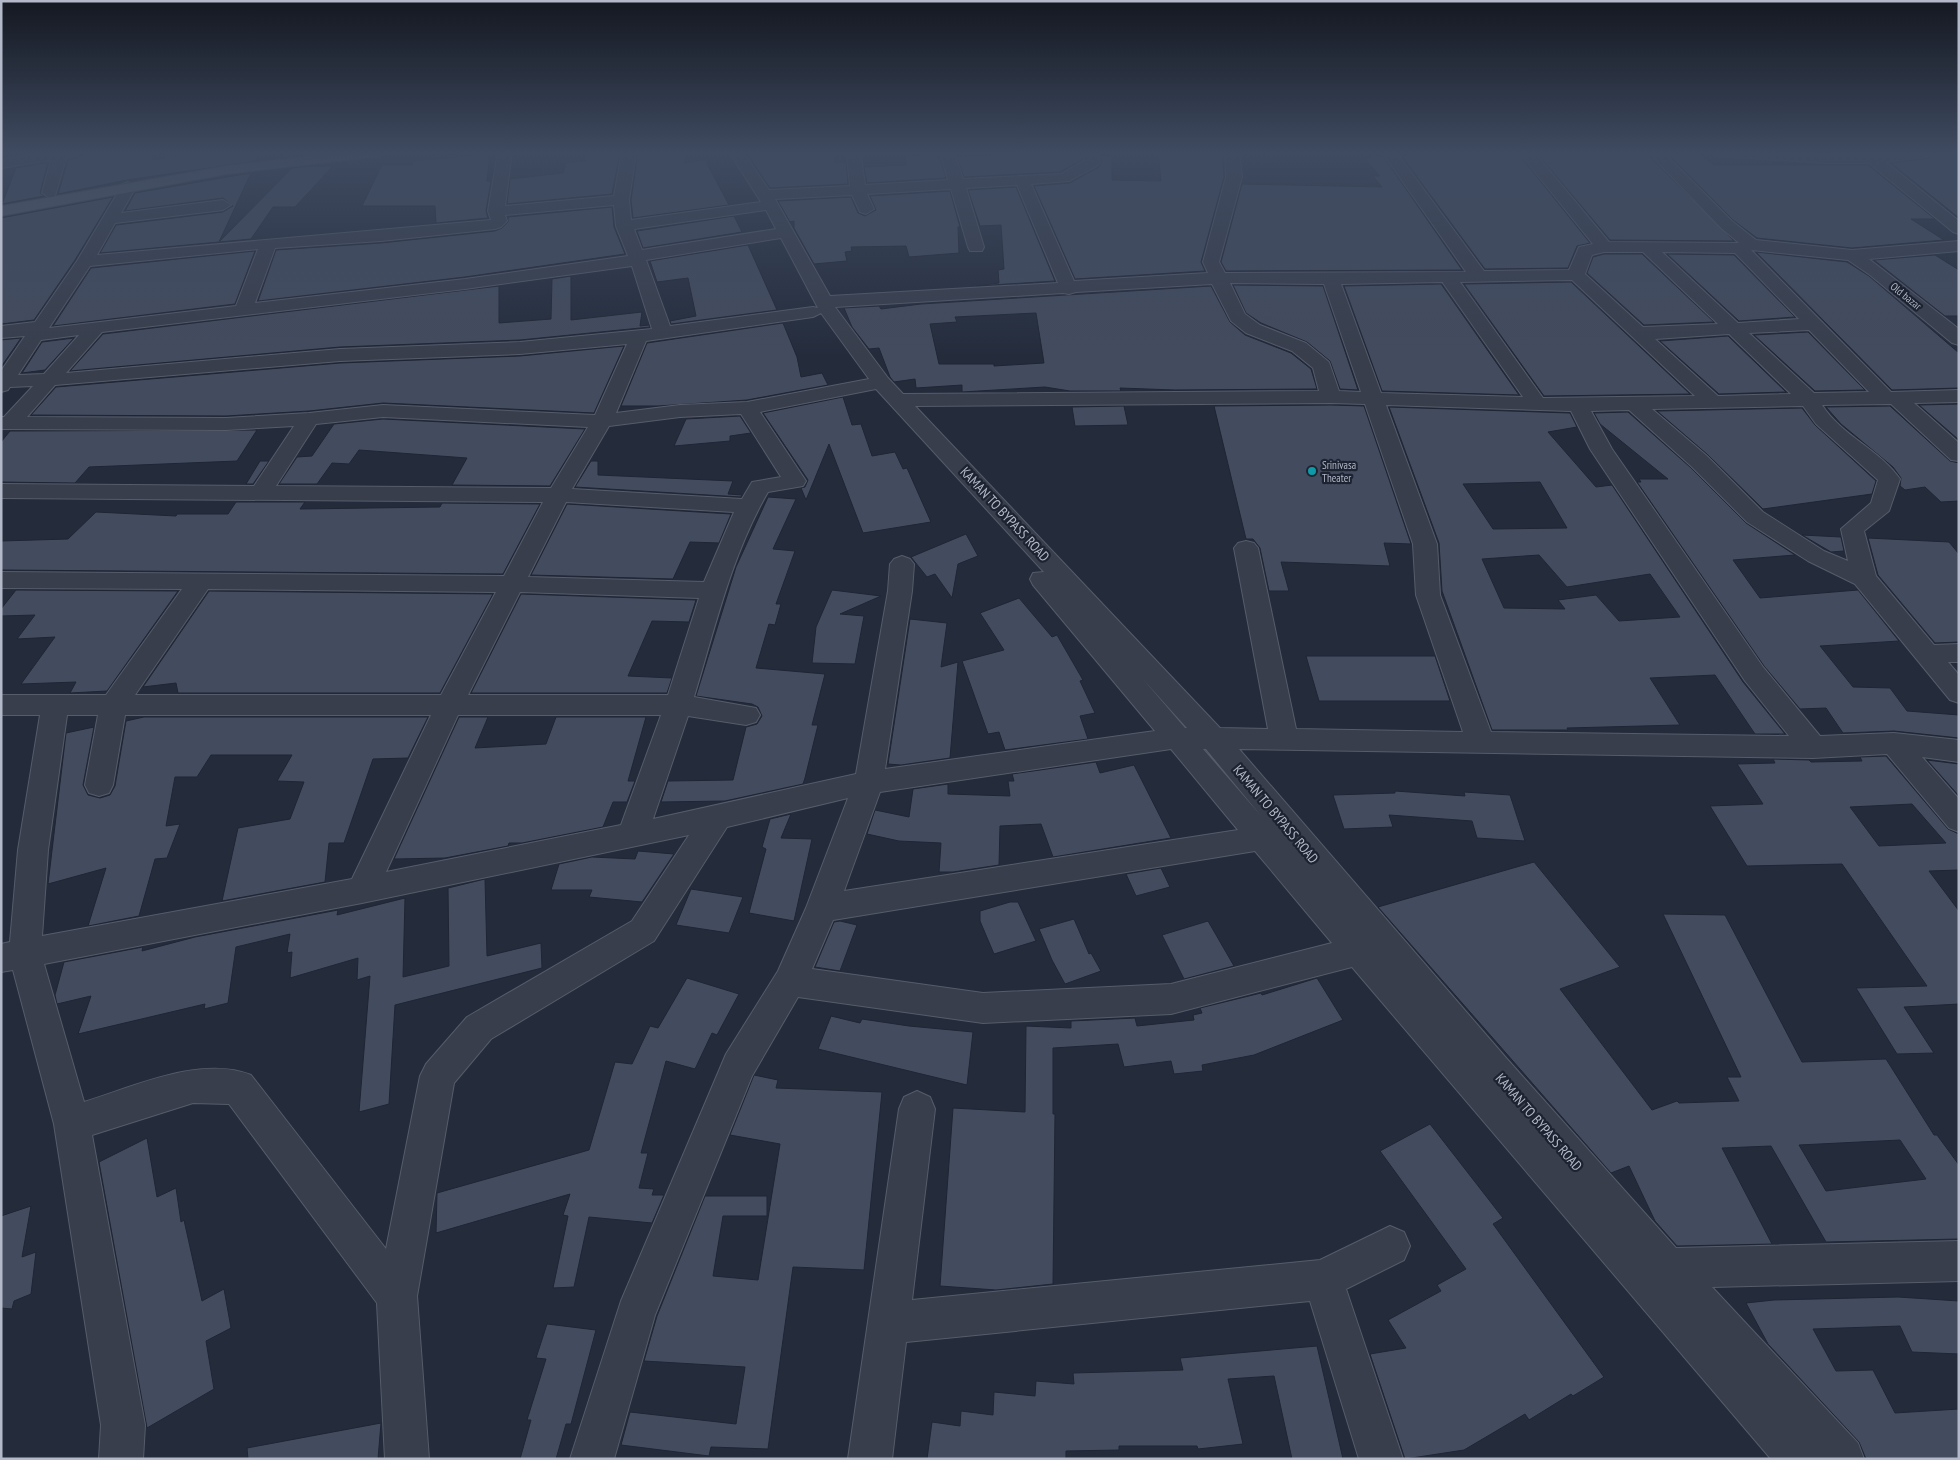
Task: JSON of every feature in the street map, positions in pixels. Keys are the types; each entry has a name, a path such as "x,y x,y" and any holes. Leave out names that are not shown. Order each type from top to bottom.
{"street":[{"path":"3,383 85,261 109,220"},
{"path":"85,261 268,243 381,236 486,225 499,220"},
{"path":"623,220 664,333"},
{"path":"624,226 659,220"},
{"name":"KAMAN TO BYPASS ROAD","path":"771,220 818,307 930,457 1010,542 1358,951 1800,1459"},
{"path":"968,220 976,247"},
{"path":"1039,220 1069,289"},
{"path":"1222,220 1211,262 1237,318 1253,329 1299,347 1322,366 1331,397"},
{"path":"1439,220 1480,276"},
{"path":"1583,220 1604,246"},
{"path":"1722,220 1816,324 1890,397 1959,456"},
{"path":"1,332 96,328 465,284 638,258 778,234"},
{"path":"244,309 268,243"},
{"path":"1576,275 1585,251 1604,246 1648,248 1746,246 1852,255 1959,246"},
{"path":"1648,248 1730,327 1810,400 1813,408 1889,479 1881,506 1852,529 1864,578 1959,693"},
{"name":"Old bazar","path":"1852,255 1876,271 1956,335"},
{"path":"3,383 340,355 520,348 638,337 818,307 1218,278 1450,279 1480,276 1576,275 1714,403"},
{"path":"1331,279 1372,400 1425,544 1428,595 1481,743"},
{"path":"1450,279 1537,403"},
{"path":"1637,332 1655,333 1730,327 1816,324"},
{"path":"6,423 51,380 96,328"},
{"path":"362,890 450,704 511,584 558,495 602,421 638,337"},
{"path":"6,423 226,424 309,419 383,411 602,421 680,411 747,408 874,384"},
{"name":"KAMAN TO BYPASS ROAD","path":"874,384 898,400 1212,737 1391,950 1666,1268 1842,1459"},
{"path":"898,400 1331,397 1372,400 1578,405 1959,396"},
{"path":"1633,403 1699,460 1755,517 1816,556 1864,578"},
{"path":"1578,405 1601,449 1749,666 1813,747"},
{"path":"633,834 678,705 713,590 747,506 760,487 795,481 747,408"},
{"path":"261,492 309,419"},
{"path":"1,491 558,495 747,506"},
{"path":"1246,548 1284,740"},
{"path":"592,1459 635,1315 738,1066 790,981 822,908 869,782 900,591 902,564"},
{"path":"1,580 511,584 713,590"},
{"path":"99,785 114,706 201,581"},
{"path":"1926,654 1959,653"},
{"path":"1,704 114,706 678,705 746,715"},
{"path":"55,705 33,850 13,956 72,1124 123,1425 121,1459"},
{"path":"13,956 362,890 717,818 869,782 1176,738 1212,737 1284,740 1813,747 1894,743 1959,751"},
{"path":"1894,743 1959,820"},
{"path":"406,1459 397,1296 438,1076 478,1028 643,931 717,818"},
{"path":"822,908 1262,838"},
{"path":"790,981 983,1008 1171,1000 1358,951"},
{"path":"72,1124 193,1086 238,1087 397,1296"},
{"path":"870,1459 917,1110"},
{"path":"888,1323 1324,1280 1390,1246"},
{"path":"1666,1268 1959,1261"},
{"path":"1324,1280 1381,1459"}],"building":[{"path":"1,220 99,220 75,260 34,320 1,324"},
{"path":"156,220 229,220 219,242 100,253 116,225"},
{"path":"241,220 264,220 251,239 219,242"},
{"path":"436,220 466,220 436,223"},
{"path":"508,220 613,220 614,227 625,254 465,277 258,301 276,250 381,243 495,231 502,228"},
{"path":"707,220 736,220 742,232 643,248 637,231"},
{"path":"789,220 958,220 960,227 958,227 959,253 909,257 906,246 851,247 852,251 845,252 847,261 814,264 794,228 794,221 790,222"},
{"path":"978,220 1030,220 1055,281 976,286 999,283 998,270 1004,269 1001,225 980,226"},
{"path":"1049,220 1212,220 1201,262 1205,271 1075,279"},
{"path":"1232,220 1427,220 1462,270 1226,271 1221,262"},
{"path":"1449,220 1572,220 1590,243 1577,246 1568,268 1485,269"},
{"path":"1593,220 1713,220 1734,241 1610,240"},
{"path":"1733,220 1913,220 1944,240 1852,248 1757,238"},
{"path":"748,245 777,310 671,324 670,321 696,316 688,278 657,282 650,261"},
{"path":"255,251 235,304 53,326 91,268"},
{"path":"1756,252 1847,262 1869,276 1959,353 1959,388 1892,390"},
{"path":"1604,254 1642,254 1714,322 1644,325 1587,273 1593,257"},
{"path":"1667,254 1734,255 1795,317 1739,321"},
{"path":"1935,255 1959,270 1959,316 1945,316 1874,260"},
{"path":"571,276 571,320 642,312 640,326 649,325 650,327 520,340 340,347 70,371 103,334 499,286 499,323 551,319 552,279"},
{"path":"1571,282 1690,394 1544,396 1464,284"},
{"path":"1441,284 1519,395 1382,391 1344,286"},
{"path":"1233,285 1323,286 1358,390 1340,389 1330,361 1307,342 1261,323 1246,313"},
{"path":"1211,286 1230,322 1245,335 1291,353 1311,369 1317,389 1175,390 1120,388 1121,391 1070,391 1045,387 962,392 962,385 916,388 915,379 894,382 890,377 879,348 869,349 852,327 844,308 879,306 881,309 921,304","holes":["1036,313 1044,363 994,366 994,364 939,364 930,324 957,322 955,317"]},
{"path":"783,323 797,357 801,377 822,373 828,385 747,400 658,406 621,406 647,343"},
{"path":"1808,332 1865,390 1815,391 1754,335"},
{"path":"1728,336 1786,392 1719,394 1660,341"},
{"path":"21,338 1,367 1,340"},
{"path":"74,338 45,370 22,373 42,342"},
{"path":"624,346 594,413 383,403 309,411 226,416 31,415 56,387 340,363 520,356"},
{"path":"843,397 852,425 861,424 872,456 895,452 903,469 907,468 931,522 863,533 829,444 806,500 801,488 805,487 808,480 763,413"},
{"path":"1959,404 1959,440 1919,405"},
{"path":"1124,406 1128,425 1075,426 1072,407"},
{"name":"Srinivasa Theater","path":"1214,406 1364,406 1411,544 1384,543 1390,566 1281,562 1289,591 1269,591 1260,548 1253,539 1246,539"},
{"path":"1890,406 1950,461 1959,463 1959,501 1941,502 1925,487 1905,490 1900,486 1901,478 1893,467 1841,424 1826,407"},
{"path":"1389,407 1570,413 1577,427 1548,432 1596,487 1612,485 1743,682 1785,734 1755,734 1715,675 1650,678 1680,725 1567,728 1568,730 1492,730 1442,591 1439,543","holes":["1540,482 1567,528 1493,529 1463,484","1539,555 1567,587 1650,574 1680,617 1619,621 1596,595 1558,600 1565,609 1504,608 1482,559"]},
{"path":"1802,408 1815,425 1876,481 1872,494 1763,509 1708,455 1657,411"},
{"path":"1628,412 1690,467 1746,523 1795,555 1733,560 1760,598 1858,590 1899,641 1820,646 1853,687 1890,688 1907,711 1959,715 1959,738 1894,731 1843,733 1826,708 1800,709 1764,666 1637,482 1641,482 1639,479 1668,479 1600,424 1594,413"},
{"path":"740,416 751,433 730,436 730,441 674,446 686,419"},
{"path":"383,419 585,429 550,486 452,485 467,458 359,450 349,464 332,463 317,484 279,484 297,457 312,456 334,424"},
{"path":"257,430 237,461 89,467 75,483 1,482 1,442 10,431"},
{"path":"260,461 269,461 253,484 246,484"},
{"path":"591,461 598,461 598,475 733,481 728,494 742,495 741,497 575,487"},
{"path":"768,497 796,499 773,549 795,551 776,604 781,604 775,625 769,624 756,668 825,674 812,725 818,725 803,784 725,801 661,802 668,781 733,780 746,727 757,724 762,716 758,707 752,704 696,696 736,567"},
{"path":"236,502 305,502 300,509 440,507 442,503 540,504 503,574 1,570 1,541 68,539 96,512 176,516 177,514 228,514"},
{"path":"567,504 731,514 719,543 690,542 673,579 531,575"},
{"path":"966,534 978,556 958,564 952,598 935,574 927,577 911,557"},
{"path":"1802,535 1841,537 1844,551 1831,552"},
{"path":"1868,538 1949,542 1959,554 1959,642 1935,643 1878,575"},
{"path":"16,590 178,591 107,691 70,693 76,682 21,684 55,637 17,639 35,615 1,616 1,609"},
{"path":"832,590 881,596 840,614 864,616 855,664 812,663 816,627"},
{"path":"209,591 493,594 440,693 178,693 176,683 143,687"},
{"path":"521,594 696,600 689,622 652,621 628,676 672,678 667,693 471,693"},
{"path":"1019,598 1052,637 1057,635 1083,680 1080,681 1095,713 1080,716 1088,739 1005,750 999,732 988,734 962,661 1004,650 980,613"},
{"path":"910,619 947,623 941,667 958,662 950,758 901,765 888,764"},
{"path":"1306,656 1435,656 1450,701 1319,701"},
{"path":"144,717 428,717 408,758 373,759 344,843 329,843 325,882 222,901 238,828 290,819 304,782 277,781 292,755 211,755 197,777 175,777 166,826 180,824 167,858 155,859 139,916 88,926 106,868 48,884 66,733 94,727 83,785 88,795 100,798 110,795 115,786 126,721"},
{"path":"459,717 488,717 475,748 546,744 556,717 646,717 628,781 635,781 627,802 613,802 603,827 522,843 509,843 508,846 445,858 394,859"},
{"path":"1886,756 1948,829 1959,834 1959,870 1929,871 1959,911 1959,1004 1904,1007 1934,1053 1897,1054 1856,988 1927,986 1842,864 1747,866 1710,806 1763,804 1737,764 1775,763 1773,759 1809,760 1811,762 1862,761 1860,757","holes":["1912,804 1946,843 1879,846 1850,807"]},
{"path":"1927,760 1959,764 1959,796"},
{"path":"1096,762 1100,773 1134,765 1171,838 1053,857 1041,824 1000,826 999,865 953,872 939,872 941,843 899,841 867,834 875,810 909,817 913,789 948,784 948,794 1010,796 1008,781 1014,781 1012,774"},
{"path":"1395,791 1465,796 1464,792 1510,795 1525,841 1477,838 1472,821 1389,815 1393,827 1344,829 1333,795 1395,793"},
{"path":"791,814 781,838 812,839 794,921 749,913 766,849 762,847 770,819"},
{"path":"638,851 674,854 642,902 589,897 592,890 551,890 559,864 592,857 635,859"},
{"path":"1534,862 1620,967 1560,989 1652,1110 1677,1101 1679,1103 1739,1101 1727,1077 1741,1077 1663,914 1725,915 1802,1062 1886,1059 1934,1135 1937,1135 1959,1165 1959,1239 1826,1242 1771,1146 1722,1148 1772,1244 1677,1246 1655,1221 1629,1166 1611,1173 1378,907","holes":["1900,1140 1926,1179 1826,1191 1799,1145"]},
{"path":"1161,868 1170,887 1136,896 1126,874"},
{"path":"485,879 487,956 541,943 542,968 395,1005 389,1104 359,1112 370,976 357,980 358,958 290,978 292,952 287,953 290,934 236,947 228,1003 204,1009 205,1004 78,1034 91,996 57,1004 55,995 64,962 143,947 142,951 195,937 338,910 337,915 405,898 403,977 449,966 448,888"},
{"path":"691,889 743,897 729,933 676,925"},
{"path":"1010,902 1018,902 1036,941 994,954 980,921 980,911"},
{"path":"1074,919 1089,954 1091,953 1101,971 1065,984 1039,929"},
{"path":"840,921 857,925 840,971 815,967 834,922"},
{"path":"1208,921 1234,966 1184,979 1162,935"},
{"path":"687,978 739,994 717,1035 712,1033 695,1069 666,1061 641,1153 648,1153 639,1188 654,1189 652,1195 664,1195 652,1223 589,1217 574,1287 553,1288 568,1216 563,1215 570,1194 436,1233 437,1193 589,1150 615,1062 632,1064 650,1026 658,1028"},
{"path":"1317,978 1343,1020 1254,1055 1202,1065 1203,1071 1174,1074 1171,1061 1124,1067 1118,1044 1053,1048 1053,1114 1055,1114 1053,1284 996,1290 940,1286 953,1108 1025,1112 1026,1026 1071,1028 1071,1021 1135,1018 1137,1026 1194,1020 1193,1015 1202,1013 1200,1008 1261,993 1262,995"},
{"path":"831,1016 860,1023 862,1019 973,1032 967,1085 818,1049"},
{"path":"754,1075 778,1080 776,1088 882,1092 864,1270 793,1267 768,1449 711,1447 709,1456 621,1445 630,1412 736,1424 745,1367 644,1361 657,1316 705,1196 767,1196 767,1216 723,1216 713,1276 758,1280 780,1144 730,1135"},
{"path":"1430,1124 1503,1218 1493,1224 1604,1377 1573,1396 1571,1394 1529,1420 1525,1414 1464,1450 1405,1459 1370,1354 1406,1348 1388,1320 1441,1291 1437,1285 1466,1269 1380,1151"},
{"path":"147,1138 157,1197 176,1188 181,1222 184,1220 202,1301 224,1289 231,1328 206,1341 214,1389 147,1428 99,1162"},
{"path":"31,1206 22,1257 36,1252 31,1294 14,1301 12,1309 1,1308 1,1216"},
{"path":"1898,1297 1959,1301 1959,1354 1912,1352 1900,1326 1813,1329 1836,1371 1873,1370 1895,1413 1959,1409 1959,1459 1866,1459 1859,1442 1768,1344 1746,1303 1774,1300"},
{"path":"547,1324 596,1330 571,1424 566,1424 556,1459 520,1459 531,1420 527,1420 546,1359 536,1358"},
{"path":"1317,1346 1343,1459 1292,1459 1274,1376 1228,1379 1243,1444 1198,1449 1197,1446 1119,1446 1119,1450 1066,1451 1066,1459 927,1459 932,1422 960,1426 961,1411 993,1415 994,1392 1035,1396 1036,1381 1074,1384 1073,1373 1183,1370 1180,1358"},
{"path":"381,1423 378,1459 248,1459 247,1448"}],"place":[{"name":"Srinivasa Theater","path":"1312,471"}]}
